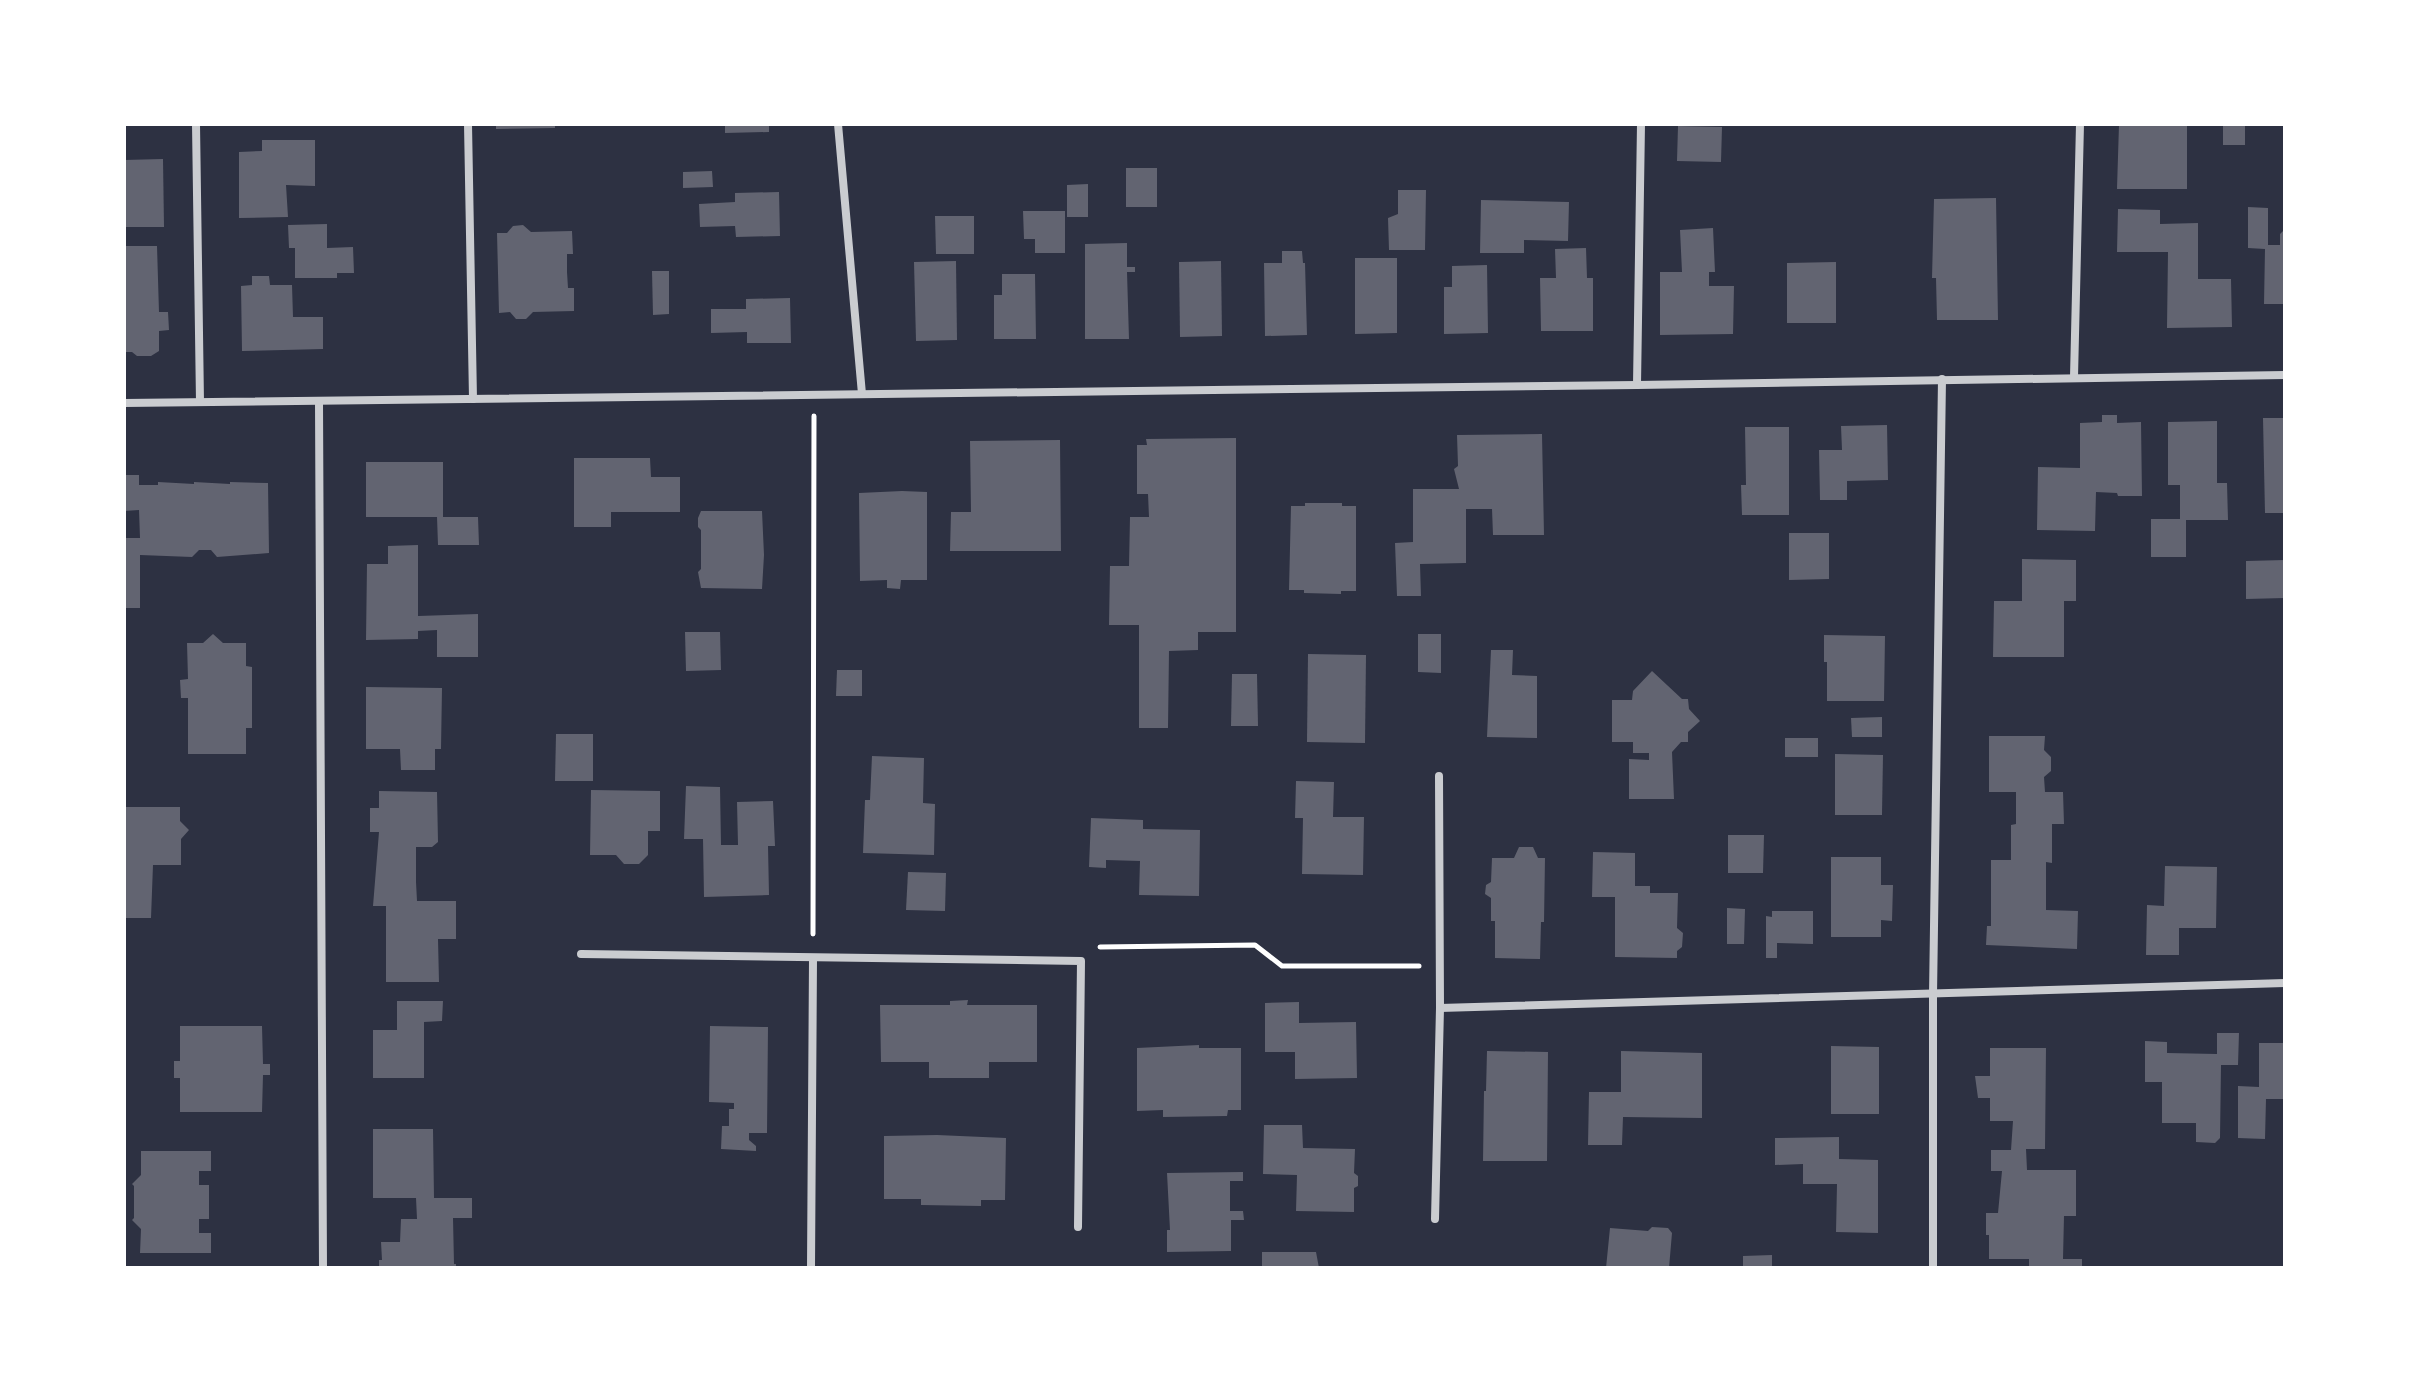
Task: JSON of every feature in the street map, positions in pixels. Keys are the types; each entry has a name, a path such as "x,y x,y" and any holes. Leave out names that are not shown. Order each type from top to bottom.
{"street":[{"path":"196,124 200,402"},
{"path":"468,124 473,399"},
{"path":"838,124 862,394"},
{"path":"1637,385 1641,124"},
{"path":"2074,377 2080,124"},
{"path":"124,403 2285,375"},
{"path":"1933,1268 1933,995 1942,379"},
{"path":"319,402 323,1268"},
{"path":"1435,1219 1440,1008 1439,776"},
{"path":"581,954 1081,961 1078,1227"},
{"path":"811,1268 813,959"},
{"path":"1440,1008 2285,983"}],"path":[{"path":"813,959 814,395"},
{"path":"1081,961 1097,947 1255,945 1282,966 1440,966"}],"building":[{"path":"496,124 555,124 555,128 496,129"},
{"path":"725,124 769,124 769,132 725,133"},
{"path":"2119,124 2187,124 2187,189 2117,189"},
{"path":"1678,126 1722,127 1721,162 1677,161"},
{"path":"2223,126 2245,126 2245,145 2223,145"},
{"path":"262,140 315,140 315,186 286,185 288,217 239,218 239,152 262,151"},
{"path":"163,159 164,227 124,227 124,160"},
{"path":"1126,168 1157,168 1157,207 1126,207"},
{"path":"712,171 713,187 683,188 683,172"},
{"path":"1088,184 1088,217 1067,217 1067,185"},
{"path":"1398,190 1426,190 1425,250 1389,250 1388,218 1398,214"},
{"path":"779,192 780,236 736,237 735,226 700,227 699,204 735,202 735,193"},
{"path":"1996,198 1998,320 1937,320 1936,278 1932,278 1934,199"},
{"path":"1481,200 1569,202 1568,241 1524,240 1524,253 1480,253"},
{"path":"2248,207 2268,208 2268,245 2280,245 2280,234 2285,229 2285,304 2264,304 2265,249 2248,248"},
{"path":"2118,209 2160,210 2160,224 2198,223 2198,279 2231,279 2232,327 2167,328 2168,252 2117,252"},
{"path":"1023,211 1065,211 1065,253 1035,253 1035,239 1024,239"},
{"path":"935,216 974,216 974,254 936,254"},
{"path":"327,224 327,248 353,247 354,273 337,273 337,278 295,278 295,248 289,248 288,225"},
{"path":"523,225 531,232 572,231 573,254 567,254 567,272 568,288 574,288 574,311 533,312 526,319 516,319 510,312 499,313 497,233 507,233 513,226"},
{"path":"1713,228 1715,272 1709,272 1709,286 1734,286 1733,334 1660,335 1660,272 1682,272 1680,230"},
{"path":"1127,243 1127,267 1135,267 1135,272 1127,272 1129,339 1085,339 1085,244"},
{"path":"124,246 157,246 159,312 168,312 169,330 159,331 159,351 151,356 124,352"},
{"path":"1586,248 1587,278 1593,278 1593,331 1541,331 1540,278 1556,278 1555,249"},
{"path":"1282,251 1302,251 1307,335 1265,336 1264,263 1282,263"},
{"path":"1355,258 1397,258 1397,333 1355,334"},
{"path":"956,261 957,340 916,341 914,262"},
{"path":"1221,261 1222,336 1180,337 1179,262"},
{"path":"1836,262 1836,323 1787,323 1787,263"},
{"path":"1487,265 1488,333 1444,334 1444,287 1452,287 1452,266"},
{"path":"652,271 669,271 669,314 653,315"},
{"path":"1002,274 1035,274 1036,339 994,339 994,295 1002,295"},
{"path":"252,276 269,276 270,285 292,285 293,317 323,317 323,349 242,351 241,286 252,285"},
{"path":"790,298 791,343 747,343 747,332 711,333 711,309 746,309 746,299"},
{"path":"2102,415 2117,415 2117,423 2141,422 2142,496 2096,492 2095,531 2037,530 2038,467 2080,468 2080,423 2102,422"},
{"path":"2263,418 2285,418 2285,513 2265,513"},
{"path":"2217,421 2217,483 2227,483 2228,520 2186,520 2186,557 2151,557 2151,519 2180,519 2180,485 2168,485 2168,422"},
{"path":"1887,425 1888,480 1847,481 1847,500 1820,500 1819,450 1842,450 1841,426"},
{"path":"1745,427 1789,427 1789,515 1742,515 1741,485 1746,485"},
{"path":"1542,434 1544,535 1493,535 1492,509 1466,509 1466,563 1420,564 1421,596 1397,596 1395,543 1413,542 1413,489 1459,489 1454,469 1458,466 1457,435"},
{"path":"1236,438 1236,632 1198,632 1198,650 1169,651 1168,728 1139,728 1139,625 1109,625 1110,566 1129,566 1130,517 1149,517 1148,494 1137,494 1137,445 1147,445 1146,439"},
{"path":"1060,440 1061,551 950,551 951,512 971,512 970,441"},
{"path":"574,458 650,458 651,477 680,477 680,512 611,512 611,527 574,527"},
{"path":"366,462 443,462 443,517 478,517 479,545 438,545 437,517 366,517"},
{"path":"124,475 139,475 139,485 158,485 158,482 268,483 269,553 217,557 211,550 199,550 192,557 140,555 140,608 124,608 124,538 140,538 139,510 124,511"},
{"path":"927,492 927,580 901,580 900,589 887,588 887,580 860,581 859,493"},
{"path":"1305,503 1356,506 1356,591 1341,591 1341,594 1289,590 1291,506 1305,506"},
{"path":"701,511 762,511 762,589 701,588 698,572 701,569 701,530 698,518"},
{"path":"1789,533 1829,533 1829,579 1789,580"},
{"path":"418,545 418,616 478,614 478,657 437,657 437,630 418,631 418,639 366,640 367,564 388,564 388,546"},
{"path":"2022,559 2076,560 2076,601 2064,601 2064,657 1993,657 1994,601 2022,601"},
{"path":"2285,560 2285,598 2246,599 2246,561"},
{"path":"685,632 720,632 721,670 686,671"},
{"path":"213,634 223,643 246,643 246,666 252,667 252,728 246,728 246,754 188,754 188,698 181,698 180,680 188,679 187,643 203,643"},
{"path":"1418,634 1441,634 1441,673 1418,672"},
{"path":"1824,635 1885,636 1884,701 1827,701"},
{"path":"1491,650 1513,650 1512,675 1537,676 1537,738 1487,737"},
{"path":"1308,654 1366,655 1365,743 1307,742"},
{"path":"837,670 862,670 862,696 836,696"},
{"path":"1652,671 1682,699 1688,699 1689,709 1700,721 1688,732 1688,742 1681,742 1672,752 1674,799 1629,799 1629,759 1649,760 1649,753 1633,753 1633,742 1612,742 1612,700 1632,700 1633,691"},
{"path":"1232,674 1257,674 1258,726 1231,726"},
{"path":"366,687 442,688 441,749 435,749 435,770 401,770 400,749 366,749"},
{"path":"1882,717 1882,737 1852,737 1851,718"},
{"path":"556,734 593,734 593,781 555,781"},
{"path":"1989,736 2045,736 2044,750 2051,757 2051,771 2044,777 2045,792 2063,792 2064,824 2052,824 2052,863 2046,862 2046,910 2078,911 2077,949 1986,945 1987,926 1991,926 1991,860 2011,860 2011,825 2016,824 2016,792 1989,792"},
{"path":"1785,738 1818,738 1818,757 1785,757"},
{"path":"1835,754 1883,755 1882,815 1835,815"},
{"path":"872,756 924,758 923,803 935,804 934,855 863,853 865,800 870,800"},
{"path":"1296,781 1334,782 1333,817 1364,817 1363,875 1302,874 1303,818 1295,818"},
{"path":"686,786 720,787 721,845 738,845 737,802 773,801 775,846 768,846 769,895 704,897 703,839 684,839"},
{"path":"591,790 660,791 660,831 648,831 648,855 639,864 624,864 616,855 590,855"},
{"path":"379,791 437,792 438,842 432,847 416,847 416,882 417,901 456,901 456,939 438,939 439,982 386,982 386,906 373,906 379,832 370,832 370,808 379,808"},
{"path":"124,807 180,807 180,821 189,830 181,839 181,865 153,865 151,918 124,918"},
{"path":"1091,818 1143,820 1143,829 1200,830 1199,896 1139,895 1140,861 1106,860 1106,868 1089,867"},
{"path":"1728,835 1764,835 1763,873 1728,873"},
{"path":"1519,847 1533,847 1538,858 1545,858 1540,959 1495,958 1495,921 1491,921 1491,898 1485,894 1486,885 1491,882 1492,858 1514,858"},
{"path":"1593,852 1635,853 1635,886 1650,886 1650,893 1678,893 1677,928 1683,933 1677,958 1615,957 1615,897 1592,897"},
{"path":"1831,857 1881,857 1881,885 1893,885 1892,921 1881,920 1881,937 1831,937"},
{"path":"2165,866 2217,867 2216,928 2179,928 2179,955 2146,955 2147,905 2164,906"},
{"path":"908,872 946,873 945,911 906,910"},
{"path":"1727,908 1745,909 1744,944 1727,944"},
{"path":"1772,911 1813,911 1813,944 1777,943 1777,958 1766,958 1766,916 1772,917"},
{"path":"968,1000 967,1005 1037,1005 1037,1062 989,1062 989,1078 929,1078 929,1062 881,1062 880,1005 950,1005 950,1001"},
{"path":"397,1001 443,1001 442,1021 424,1022 424,1078 373,1078 373,1030 397,1030"},
{"path":"1299,1002 1299,1023 1356,1022 1357,1078 1295,1079 1295,1052 1265,1052 1265,1003"},
{"path":"180,1026 262,1026 263,1064 270,1064 270,1075 263,1075 262,1112 180,1112 180,1078 174,1078 174,1061 180,1061"},
{"path":"710,1026 768,1027 767,1133 749,1133 749,1140 756,1146 756,1151 721,1149 722,1126 729,1126 729,1109 734,1109 734,1103 709,1102"},
{"path":"2217,1033 2239,1033 2238,1065 2221,1065 2220,1138 2215,1143 2196,1142 2196,1123 2162,1123 2162,1082 2145,1082 2145,1041 2167,1042 2167,1053 2217,1054"},
{"path":"2259,1043 2285,1043 2285,1099 2266,1099 2265,1139 2238,1138 2238,1086 2259,1087"},
{"path":"1199,1045 1199,1048 1241,1048 1241,1110 1228,1110 1227,1116 1163,1117 1163,1110 1137,1111 1137,1048"},
{"path":"1831,1046 1879,1047 1879,1114 1831,1114"},
{"path":"1990,1048 2046,1048 2045,1149 2026,1149 2027,1170 2076,1170 2076,1216 2064,1216 2063,1259 2082,1259 2082,1268 2029,1268 2029,1259 1989,1259 1986,1213 1998,1213 2002,1171 1991,1171 1991,1150 2011,1150 2013,1121 1990,1121 1990,1098 1978,1098 1975,1076 1990,1076"},
{"path":"1487,1051 1548,1052 1547,1161 1483,1161"},
{"path":"1621,1051 1702,1053 1702,1118 1623,1117 1622,1145 1588,1145 1589,1092 1621,1092"},
{"path":"1264,1125 1302,1125 1303,1148 1355,1149 1354,1173 1358,1176 1358,1186 1354,1188 1354,1212 1296,1211 1297,1175 1263,1174"},
{"path":"373,1129 433,1129 434,1198 472,1198 472,1218 453,1218 456,1268 379,1268 381,1242 400,1242 401,1219 417,1219 416,1198 373,1198"},
{"path":"884,1136 1006,1138 1005,1200 981,1200 981,1206 921,1205 921,1199 884,1199"},
{"path":"1839,1137 1839,1159 1878,1160 1878,1233 1836,1232 1837,1184 1803,1184 1803,1164 1775,1165 1775,1138"},
{"path":"141,1151 211,1151 211,1171 199,1171 199,1185 209,1185 209,1219 199,1219 199,1233 211,1233 211,1253 140,1253 141,1229 132,1220 132,1184 141,1175"},
{"path":"1243,1172 1243,1181 1230,1181 1230,1211 1243,1211 1244,1220 1231,1220 1231,1251 1167,1252 1167,1230 1170,1230 1167,1173"},
{"path":"1652,1227 1668,1228 1672,1233 1669,1268 1606,1268 1610,1228 1648,1231"},
{"path":"1262,1252 1316,1252 1319,1268 1262,1268"},
{"path":"1772,1255 1772,1268 1743,1268 1743,1256"}]}
